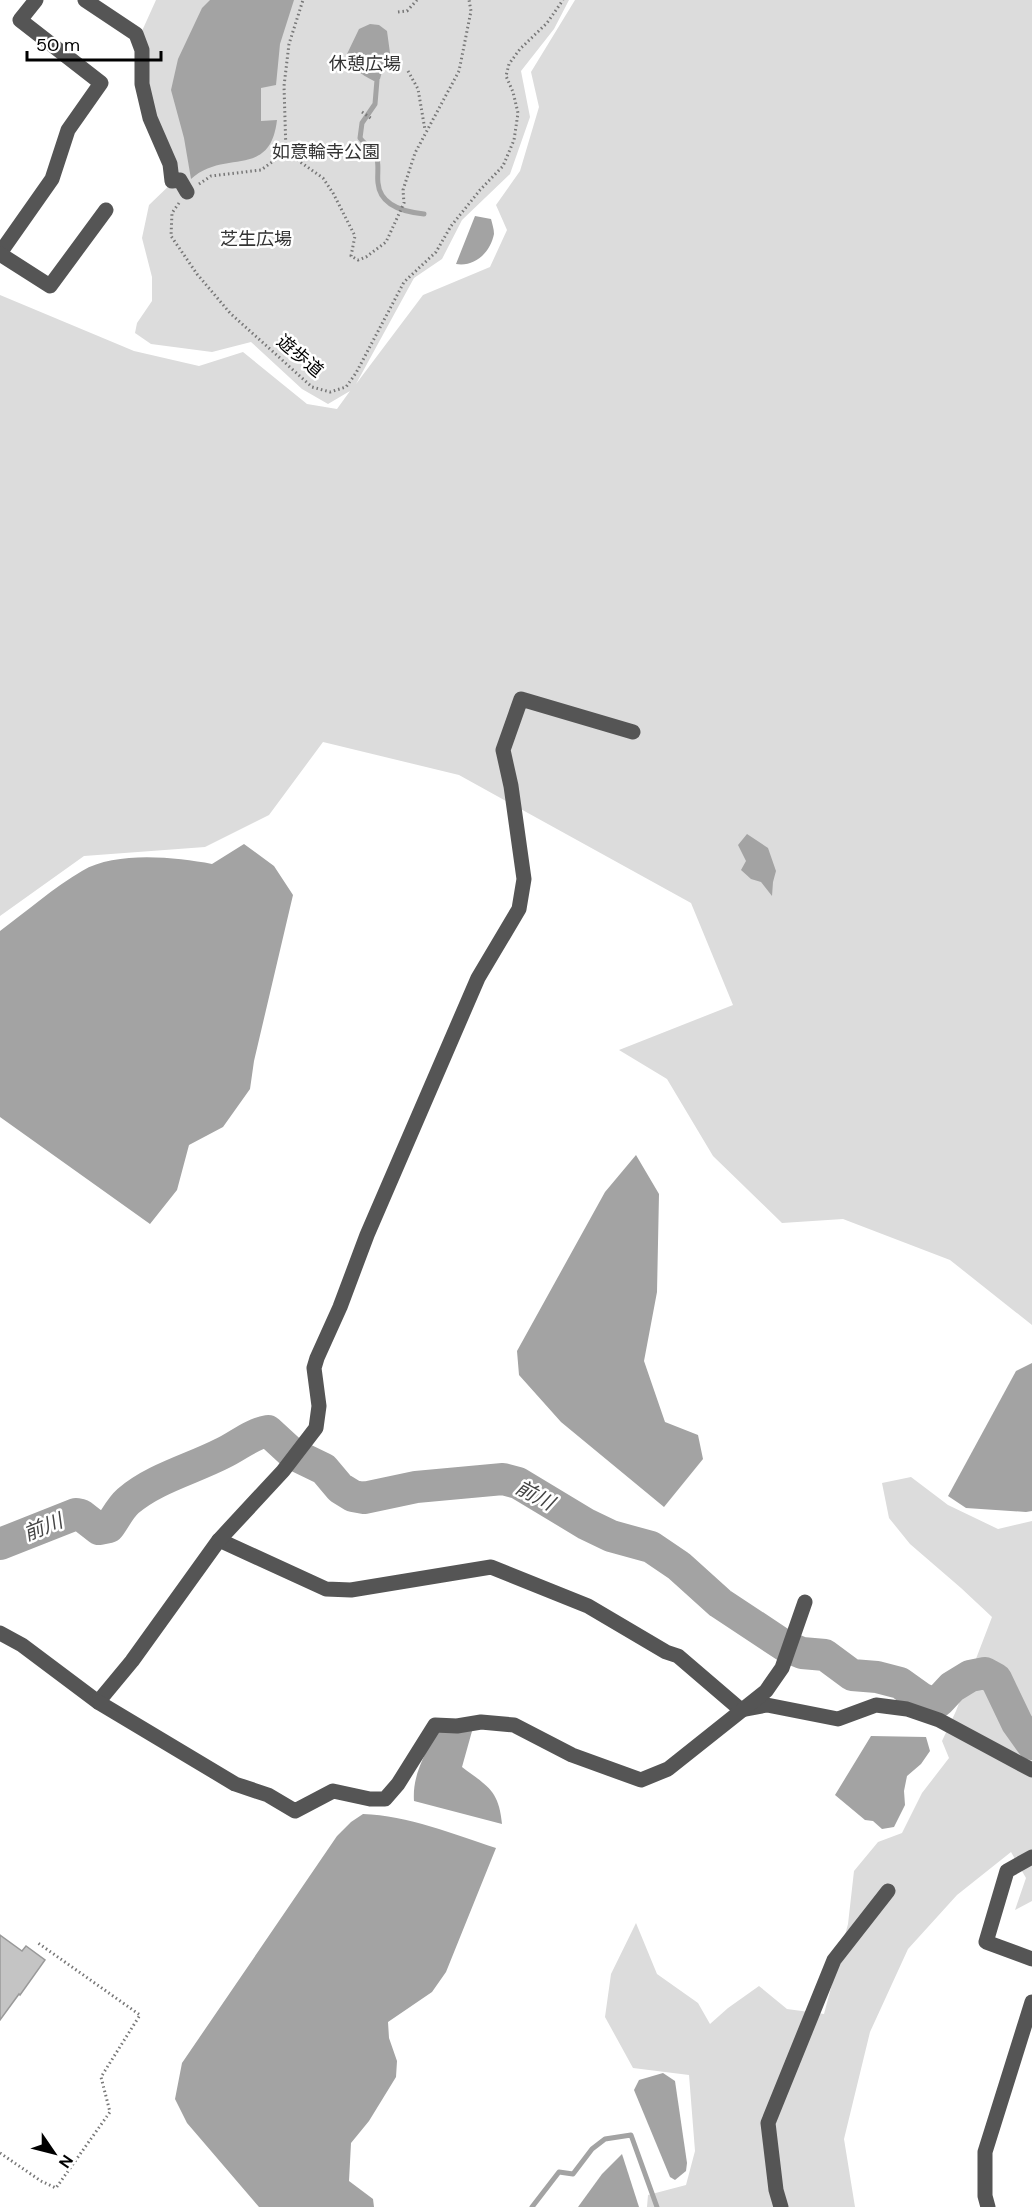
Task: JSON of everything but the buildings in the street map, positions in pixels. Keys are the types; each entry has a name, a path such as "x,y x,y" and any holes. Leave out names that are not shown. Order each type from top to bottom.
{"street":[{"path":"36,0 20,20 101,82 68,130 52,179 0,254 50,286 106,210"},
{"path":"85,0 136,34 142,51 142,84 150,118 170,164 172,181 180,180 187,192"},
{"path":"98,1702 132,1661 219,1540 282,1471 315,1428 319,1406 314,1368 317,1358 340,1307 385,1192 478,978 519,909 524,879 511,786 503,750 521,699 633,732"},
{"path":"219,1540 326,1589 351,1590 491,1567 588,1606 666,1652 678,1656 741,1710 767,1706 838,1719 876,1705 907,1709 939,1720 1032,1770"},
{"path":"0,1633 22,1645 98,1702 235,1784 268,1795 295,1811 333,1791 370,1799 386,1799 435,1725 457,1726 481,1722 514,1725 572,1755 641,1780 668,1769 766,1691 782,1668 805,1602"},
{"path":"1032,1857 1007,1871 986,1942 1032,1959"},
{"path":"782,2207 777,2190 768,2123 834,1960 888,1891"},
{"path":"988,2207 985,2196 985,2152 1032,2002"}],"path":[{"path":"303,0 289,44 284,86 285,152 323,178 335,191 355,236 351,256 358,260 366,257 386,242 404,203 403,190 415,153 459,71 471,11 469,0"},
{"path":"398,12 407,11 417,0"},
{"name":"遊歩道","path":"285,152 261,170 211,176 187,192 172,213 171,236 197,274 230,312 312,387 330,392 346,387 356,373 404,282 436,252 458,217 503,166 514,140 518,113 506,76 509,64 520,49 547,23 563,0"},
{"path":"408,71 418,89 426,132"},
{"path":"362,112 372,119"},
{"path":"0,2153 41,2181 57,2187 110,2112 101,2077 140,2015 38,1943"}],"green space":[{"path":"156,0 569,0 554,29 521,71 530,117 510,174 462,220 442,259 414,278 356,384 423,295 490,267 507,230 496,205 520,171 539,107 531,72 575,0 1032,0 1032,1325 950,1260 843,1219 782,1223 713,1156 667,1079 619,1050 733,1005 691,903 459,775 323,742 269,815 205,847 84,856 0,916 0,295 134,351 199,366 243,352 307,404 337,409 350,391 328,404 302,389 251,342 212,352 151,344 135,333 137,323 152,301 152,277 142,238 149,205 176,179 141,98 142,31"},
{"path":"911,1477 948,1505 998,1529 1032,1521 1032,1901 1015,1910 1026,1878 1011,1852 957,1895 908,1949 870,2032 844,2139 855,2207 647,2207 648,2195 686,2185 695,2151 689,2075 633,2068 605,2017 611,1974 636,1923 657,1974 698,2003 710,2024 759,1986 787,2009 824,2014 848,1924 854,1871 878,1842 902,1833 922,1793 949,1758 942,1741 992,1617 910,1544 889,1518 882,1483"}],"shaded area":[{"path":"210,0 294,0 280,44 276,85 261,88 261,121 277,120 273,138 265,150 256,157 218,165 204,170 191,179 184,138 171,90 178,59 202,8"},
{"path":"370,24 379,25 387,31 390,53 380,79 374,81 354,67 347,54 359,29"},
{"path":"475,216 491,219 494,234 492,241 485,253 475,261 456,264"},
{"path":"747,834 768,848 776,871 772,896 761,882 751,879 741,870 746,861 738,845"},
{"path":"244,844 274,866 293,895 254,1061 250,1089 223,1127 189,1145 177,1190 150,1224 0,1117 0,931 61,884 96,865 111,860 146,857 212,864"},
{"path":"636,1155 659,1194 657,1292 644,1361 665,1422 698,1435 703,1459 664,1507 561,1422 519,1375 517,1351 605,1192"},
{"path":"1032,1363 1032,1511 966,1508 948,1496 1016,1371"},
{"path":"474,1724 462,1767 485,1784 495,1796 502,1824 414,1801 418,1772 440,1726"},
{"path":"871,1736 926,1737 930,1751 921,1764 907,1776 904,1791 905,1805 894,1827 882,1829 873,1821 865,1820 835,1795"},
{"path":"363,1814 414,1822 496,1848 446,1972 432,1992 388,2022 389,2038 397,2061 396,2077 369,2121 351,2143 349,2181 373,2199 374,2207 259,2207 187,2123 175,2099 182,2063 337,1836"},
{"path":"663,2073 675,2081 687,2163 686,2171 675,2180 670,2177 634,2090 639,2080"},
{"path":"622,2154 639,2207 578,2207 602,2174"}],"waterway":[{"path":"377,80 375,104 362,123 360,138 376,156 378,183 383,197 401,209 424,214"},
{"name":"前川","path":"0,1544 76,1514 81,1515 99,1529 109,1527 125,1504 150,1486 268,1431 293,1454 324,1469 340,1488 353,1496 364,1498 416,1487 503,1479 518,1483 586,1524 611,1536 651,1547 679,1566 720,1603 785,1646 802,1653 825,1655 852,1675 877,1677 900,1683 932,1703 939,1701 952,1687 970,1676 985,1673 996,1679 1017,1723 1032,1744"},
{"path":"532,2207 559,2172 573,2174 592,2149 605,2139 631,2135 657,2207"}],"park label":[{"name":"休憩広場","path":"365,64"},
{"name":"如意輪寺公園","path":"326,152"},
{"name":"芝生広場","path":"256,239"}]}
